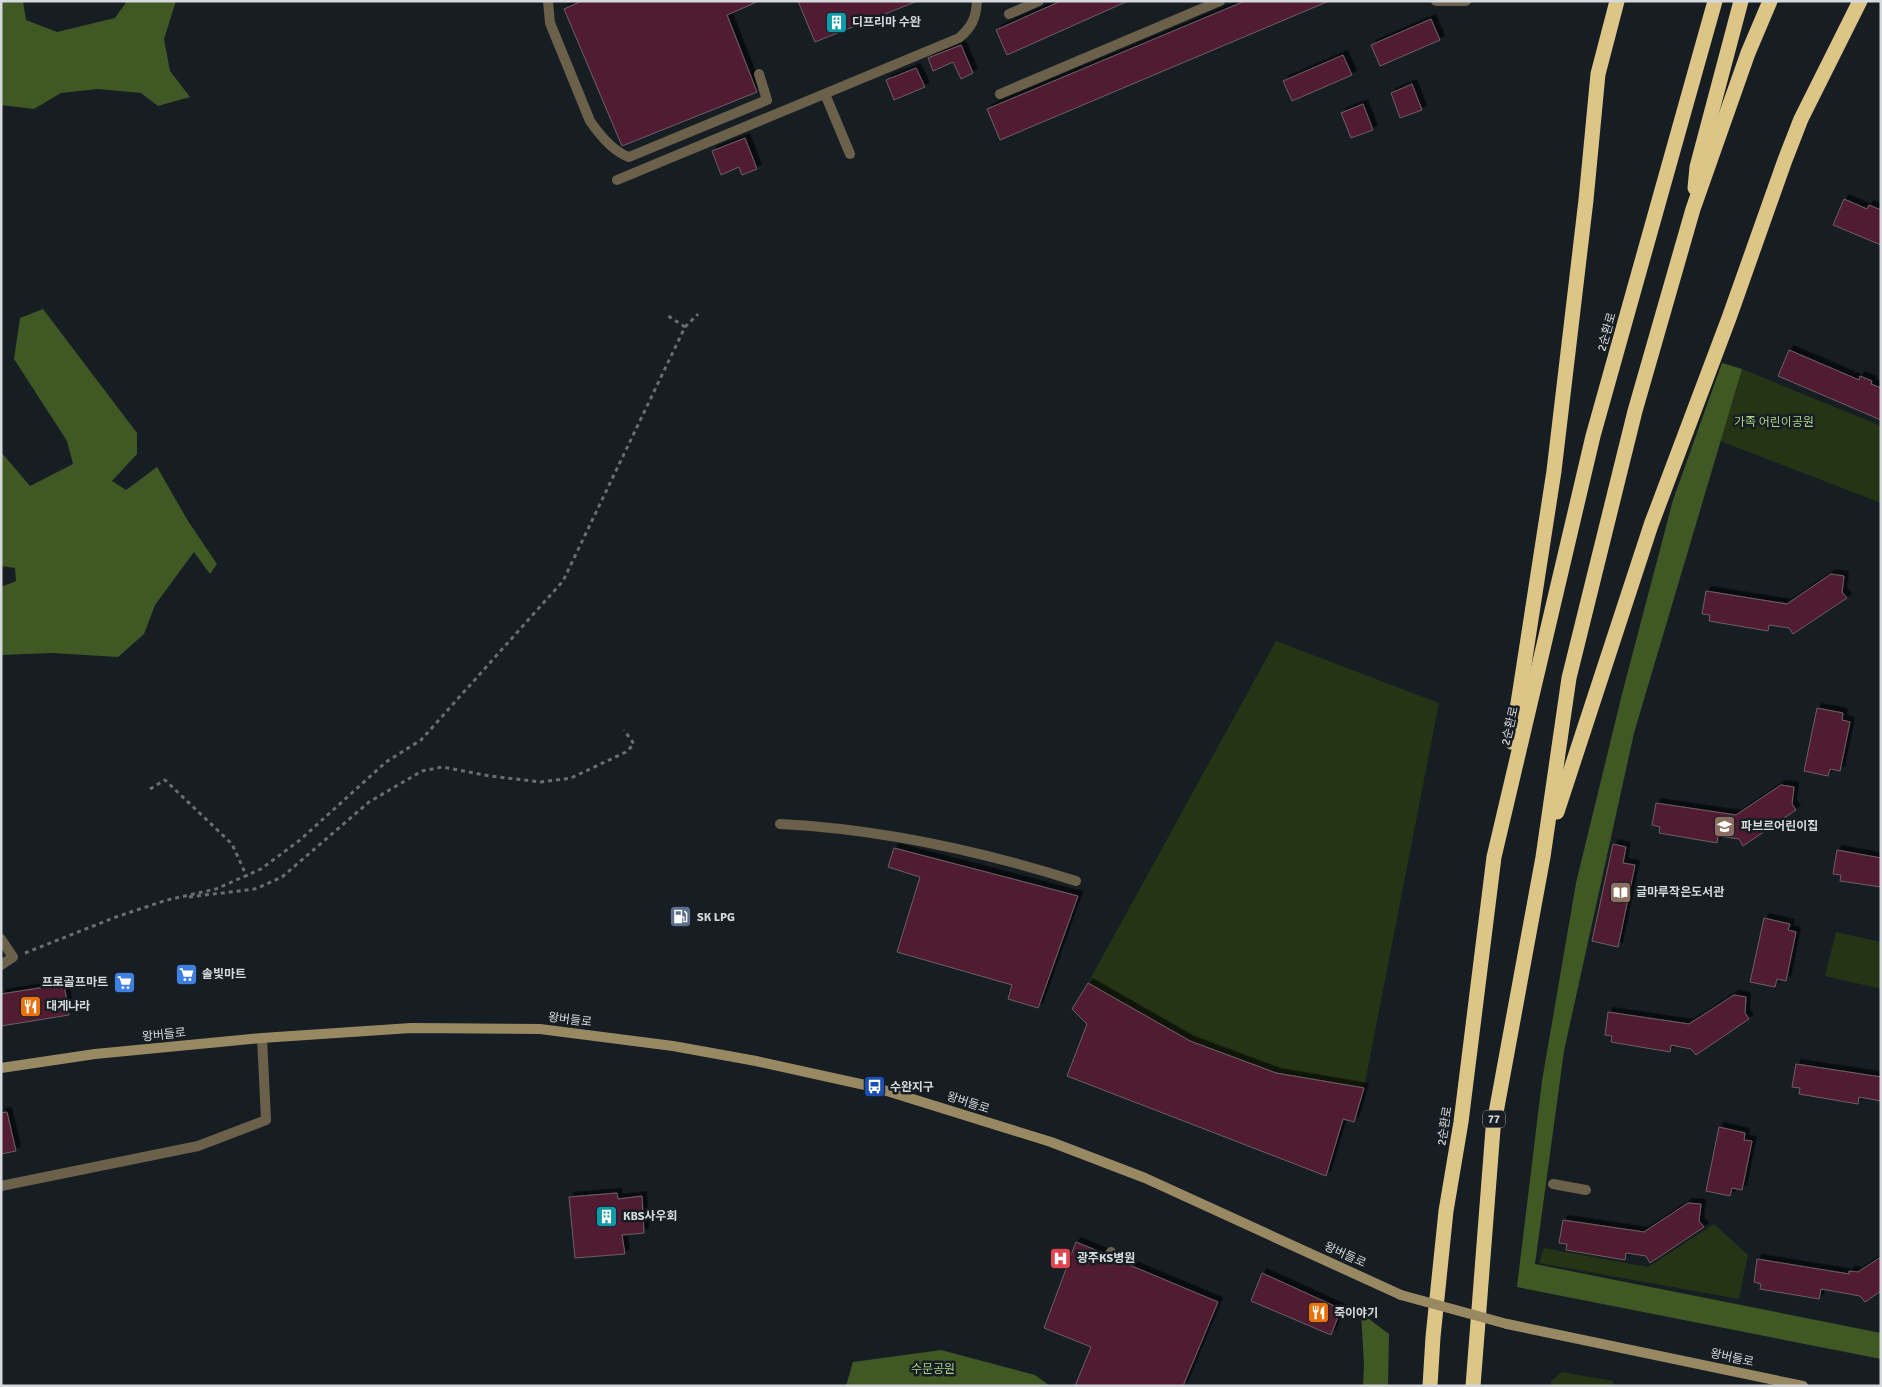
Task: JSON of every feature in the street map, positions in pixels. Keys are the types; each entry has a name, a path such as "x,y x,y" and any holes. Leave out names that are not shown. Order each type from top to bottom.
{"highway":[{"path":"1494,857 1554,471 1586,200 1598,74 1617,1"},
{"name":"2순환로","path":"1430,1386 1446,1211 1461,1122 1494,857 1593,436 1692,86 1714,1"},
{"path":"1694,209 1697,167 1741,1"},
{"path":"1542,857 1569,678 1635,411 1694,209 1748,53 1770,1"},
{"path":"1542,857 1651,526 1729,318 1785,160 1801,119 1860,1"},
{"name":"77","path":"1473,1386 1493,1129 1542,857"}],"main road":[{"name":"왕버들로","path":"1,1068 95,1054 262,1038 411,1028 540,1029 673,1046 756,1060 856,1083 1051,1142 1146,1178 1400,1294 1507,1324 1803,1386"}],"street":[{"path":"548,1 550,23 590,120 596,130 616,149 629,157 767,100 758,74"},
{"path":"616,180 959,38 971,27 977,16 977,1"},
{"path":"1009,14 1039,1"},
{"path":"1000,94 1220,1"},
{"path":"1436,1 1466,1"},
{"path":"824,94 850,154"},
{"path":"780,824 820,826 942,846 1038,869 1076,881"},
{"path":"1,939 13,958 1,965"},
{"path":"1,1186 198,1146 266,1120 262,1038"},
{"path":"1553,1184 1586,1190"}],"path":[{"path":"13,958 116,917 167,900 216,889 261,870 300,840 386,762 420,740 563,581 685,327 698,314"},
{"path":"667,315 685,327"},
{"path":"167,900 255,889 282,877 369,802 422,771 442,767 542,782 571,778 626,752 634,744 624,730"},
{"path":"150,789 165,780 232,844 247,877"}],"green space":[{"path":"1,1 23,1 26,20 57,32 115,18 127,1 176,1 164,39 170,71 190,97 158,106 141,93 98,89 61,93 34,109 1,105"},
{"path":"43,309 137,433 137,454 112,481 126,490 157,467 188,521 217,564 210,574 194,552 155,605 144,634 118,657 52,653 1,655 1,587 16,581 15,568 1,566 1,452 30,486 73,464 67,441 14,359 20,318"},
{"path":"1722,363 1742,369 1634,733 1564,1051 1535,1264 1881,1333 1881,1359 1517,1287 1542,1081 1576,883 1622,694 1673,500"},
{"name":"가족 어린이공원","path":"1742,369 1881,426 1881,503 1720,441"},
{"path":"1276,641 1439,703 1364,1088 1275,1073 1190,1041 1088,983"},
{"path":"1836,932 1881,942 1881,989 1825,976"},
{"path":"1714,1224 1748,1255 1739,1299 1539,1263 1544,1248 1648,1267"},
{"path":"1361,1313 1389,1334 1388,1386 1363,1386 1364,1364"},
{"name":"수문공원","path":"941,1350 1035,1375 1050,1386 846,1386 853,1362"},
{"path":"1562,1372 1613,1381 1613,1386 1551,1386 1551,1381"}],"building":[{"path":"582,1 759,1 727,15 757,92 622,146 564,9"},
{"name":"디프리마 수완","path":"798,1 915,1 915,2 815,42"},
{"path":"1061,1 1128,1 1007,55 996,30"},
{"path":"1245,1 1329,1 1000,140 987,109"},
{"path":"1431,19 1440,40 1380,66 1371,45"},
{"path":"961,45 973,73 961,79 953,62 933,71 928,58"},
{"path":"1343,55 1352,75 1292,101 1283,81"},
{"path":"916,68 925,87 894,100 886,80"},
{"path":"1412,84 1422,110 1400,118 1391,93"},
{"path":"1363,104 1373,130 1351,138 1341,113"},
{"path":"745,138 757,169 742,175 739,167 721,175 712,151"},
{"path":"1844,199 1867,209 1869,205 1881,210 1881,245 1833,225"},
{"path":"1789,350 1859,380 1860,376 1872,381 1871,384 1881,388 1881,420 1778,376"},
{"path":"1831,574 1844,576 1842,592 1847,598 1793,634 1789,628 1769,625 1768,631 1709,621 1710,615 1702,614 1706,591 1787,604"},
{"path":"1817,708 1843,713 1842,720 1850,722 1840,771 1830,769 1828,776 1804,771"},
{"path":"1781,785 1794,787 1792,804 1796,810 1743,846 1739,839 1718,836 1717,843 1659,833 1660,827 1652,825 1656,803 1736,815"},
{"path":"1613,844 1626,847 1623,863 1635,865 1618,947 1592,941"},
{"path":"894,848 1078,896 1038,1008 1008,999 1012,985 897,952 920,877 888,867"},
{"path":"1837,850 1881,858 1881,887 1840,881 1841,875 1833,874"},
{"path":"1764,918 1790,924 1788,930 1796,932 1786,981 1777,979 1775,987 1750,982"},
{"path":"1088,983 1190,1041 1276,1073 1364,1088 1354,1122 1343,1119 1326,1176 1067,1076 1087,1024 1072,1009"},
{"path":"64,984 69,1015 1,1026 1,994"},
{"path":"1734,995 1746,997 1745,1013 1749,1019 1696,1055 1691,1049 1671,1045 1670,1052 1611,1042 1612,1036 1605,1035 1608,1012 1689,1024"},
{"path":"1796,1064 1881,1077 1881,1101 1859,1097 1858,1104 1799,1094 1800,1088 1792,1087"},
{"path":"7,1112 16,1151 1,1154 1,1113"},
{"path":"1719,1127 1745,1133 1744,1140 1752,1141 1742,1190 1732,1188 1730,1196 1706,1191"},
{"name":"KBS사우회","path":"617,1193 618,1199 642,1196 644,1233 622,1235 625,1254 575,1258 569,1197"},
{"path":"1688,1203 1701,1204 1699,1221 1704,1227 1650,1263 1646,1256 1626,1253 1625,1260 1566,1250 1567,1244 1559,1243 1563,1220 1644,1232"},
{"path":"1076,1242 1103,1253 1103,1259 1106,1262 1112,1262 1115,1259 1218,1302 1183,1386 1075,1386 1091,1347 1044,1328"},
{"path":"1881,1257 1881,1291 1865,1302 1860,1296 1821,1289 1819,1299 1760,1289 1761,1284 1754,1282 1757,1259 1849,1274 1849,1271 1858,1272"},
{"path":"1262,1273 1341,1309 1331,1335 1251,1301"}],"place":[{"name":"디프리마 수완","path":"836,22"},
{"name":"파브르어린이집","path":"1725,826"},
{"name":"글마루작은도서관","path":"1620,892"},
{"name":"SK LPG","path":"681,917"},
{"name":"솔빛마트","path":"186,974"},
{"name":"프로골프마트","path":"124,982"},
{"name":"대게나라","path":"30,1006"},
{"name":"수완지구","path":"874,1087"},
{"name":"KBS사우회","path":"607,1216"},
{"name":"광주KS병원","path":"1061,1258"},
{"name":"죽이야기","path":"1318,1313"}]}
